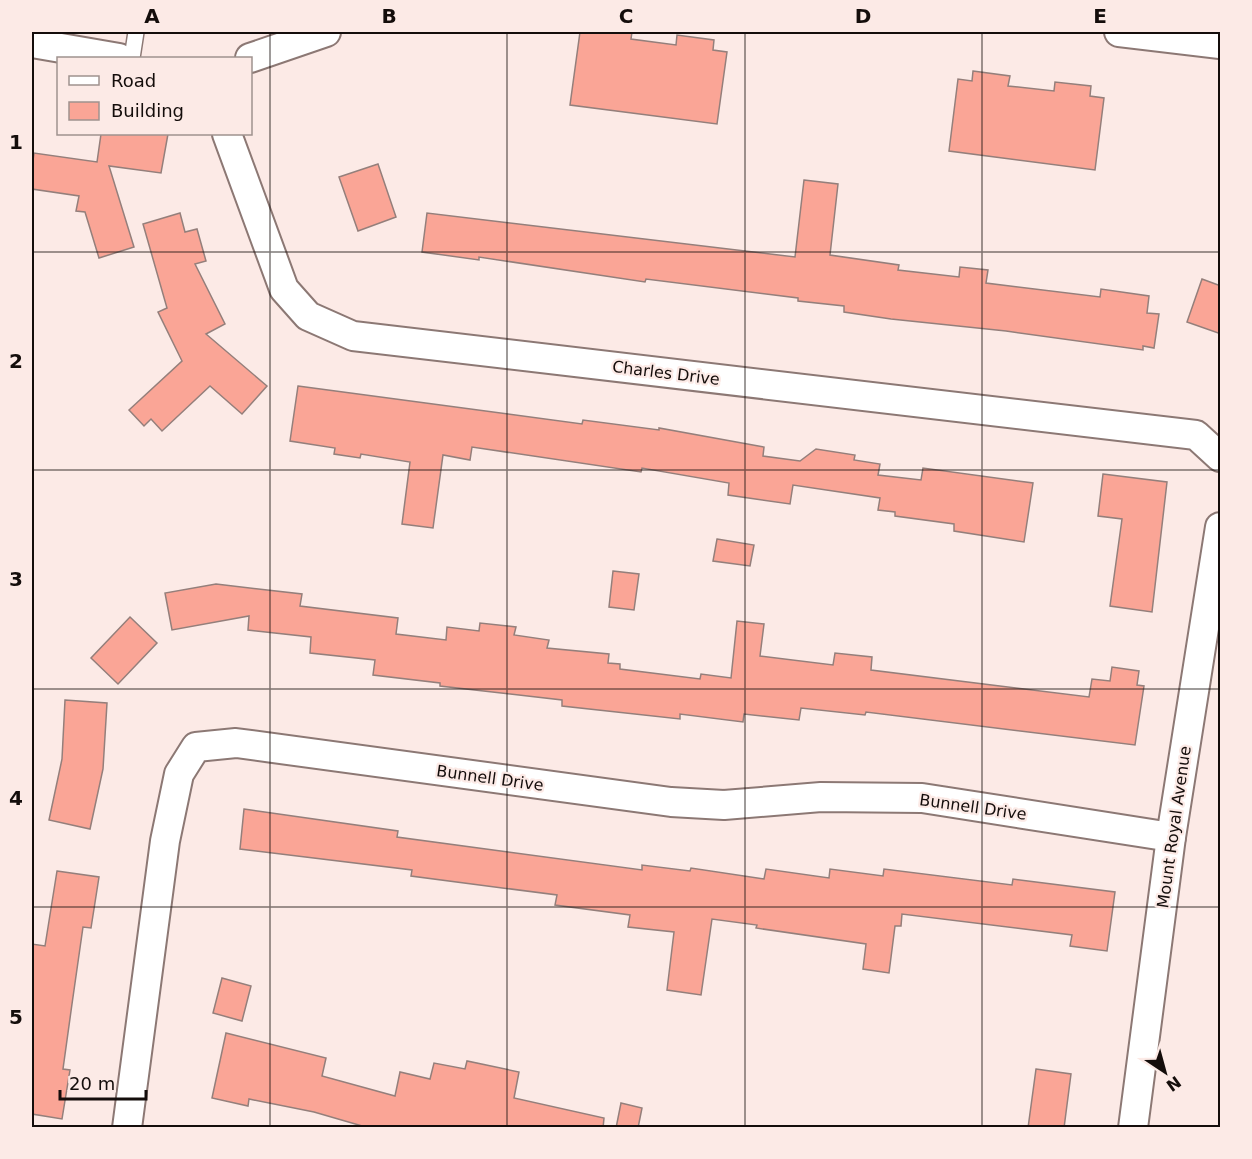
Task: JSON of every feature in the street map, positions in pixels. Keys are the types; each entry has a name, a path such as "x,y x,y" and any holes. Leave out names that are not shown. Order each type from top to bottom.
{"street":[{"path":"252,57 326,32"},
{"path":"1119,32 1221,44"},
{"path":"32,43 113,57"},
{"name":"Charles Drive","path":"227,135 284,289 308,316 353,336 1196,435 1221,457"},
{"name":"Mount Royal Avenue","path":"1132,1128 1171,837 1221,527"},
{"name":"Bunnell Drive","path":"127,1128 165,841 179,774 196,747 236,743 671,802 724,805 821,797 921,798 1171,837"}],"lane":[{"path":"132,57 136,32"}],"building":[{"path":"580,32 632,32 631,39 676,45 677,35 714,40 713,50 727,52 717,124 570,105"},
{"path":"973,71 1010,76 1008,86 1054,91 1055,82 1091,86 1090,96 1104,98 1095,170 949,151 958,79 972,81"},
{"path":"101,135 168,135 161,173 109,166 134,247 99,258 85,212 76,211 79,196 32,189 34,153 97,162"},
{"path":"378,164 396,217 358,231 339,177"},
{"path":"804,180 838,184 830,255 899,265 898,270 959,277 960,267 988,270 986,283 1100,297 1101,289 1149,296 1147,313 1159,314 1154,348 1143,346 1143,350 1006,331 891,319 844,312 844,306 798,301 798,298 646,279 645,282 479,257 479,260 422,252 427,213 795,257"},
{"path":"180,213 185,232 197,229 206,261 195,264 225,324 206,334 267,386 242,414 210,386 162,431 151,419 144,426 129,410 182,361 158,312 167,308 143,224"},
{"path":"1202,279 1221,286 1221,334 1187,322"},
{"path":"298,386 582,424 583,420 659,430 659,428 764,447 763,456 800,461 816,449 855,455 854,460 880,464 878,475 921,480 923,468 1033,483 1024,542 954,531 954,524 895,516 895,512 878,510 880,498 793,485 790,504 728,495 729,483 642,468 641,472 472,447 470,460 443,455 433,528 402,524 410,462 361,454 360,458 334,454 335,448 290,441"},
{"path":"1103,474 1167,482 1152,612 1110,606 1122,519 1098,516"},
{"path":"717,539 754,545 750,566 713,561"},
{"path":"613,571 639,574 634,610 609,607"},
{"path":"216,584 302,594 300,606 398,618 396,634 446,640 447,627 479,631 480,623 516,627 514,635 549,640 547,648 609,654 608,663 620,664 620,669 700,679 701,674 731,678 737,621 764,624 760,656 833,665 835,653 872,657 871,670 1089,697 1092,679 1110,681 1112,667 1139,671 1137,685 1144,686 1135,745 866,712 865,715 801,708 799,720 744,714 743,722 680,714 680,719 562,706 562,700 440,686 440,683 373,675 375,660 310,653 311,637 248,630 249,616 172,630 165,593"},
{"path":"130,617 157,643 118,684 91,658"},
{"path":"65,700 107,703 103,769 90,829 49,820 62,759"},
{"path":"244,809 398,831 397,837 642,870 642,865 690,871 691,868 764,879 766,869 829,878 830,869 883,876 884,869 1012,885 1013,879 1115,892 1107,951 1070,946 1072,935 902,914 901,926 895,926 889,973 863,969 866,944 756,928 757,925 712,919 701,995 667,990 674,932 628,927 630,915 555,905 557,895 411,876 412,870 240,849"},
{"path":"57,871 99,877 91,928 83,927 63,1069 70,1070 62,1119 32,1114 32,944 45,946"},
{"path":"222,978 251,986 242,1021 213,1013"},
{"path":"226,1033 326,1058 322,1076 395,1096 400,1072 430,1079 434,1063 465,1069 467,1061 519,1072 514,1098 604,1118 603,1128 369,1128 314,1112 249,1099 248,1106 212,1098"},
{"path":"1036,1069 1071,1074 1064,1128 1028,1128"},
{"path":"621,1103 642,1108 638,1128 616,1128"}]}
